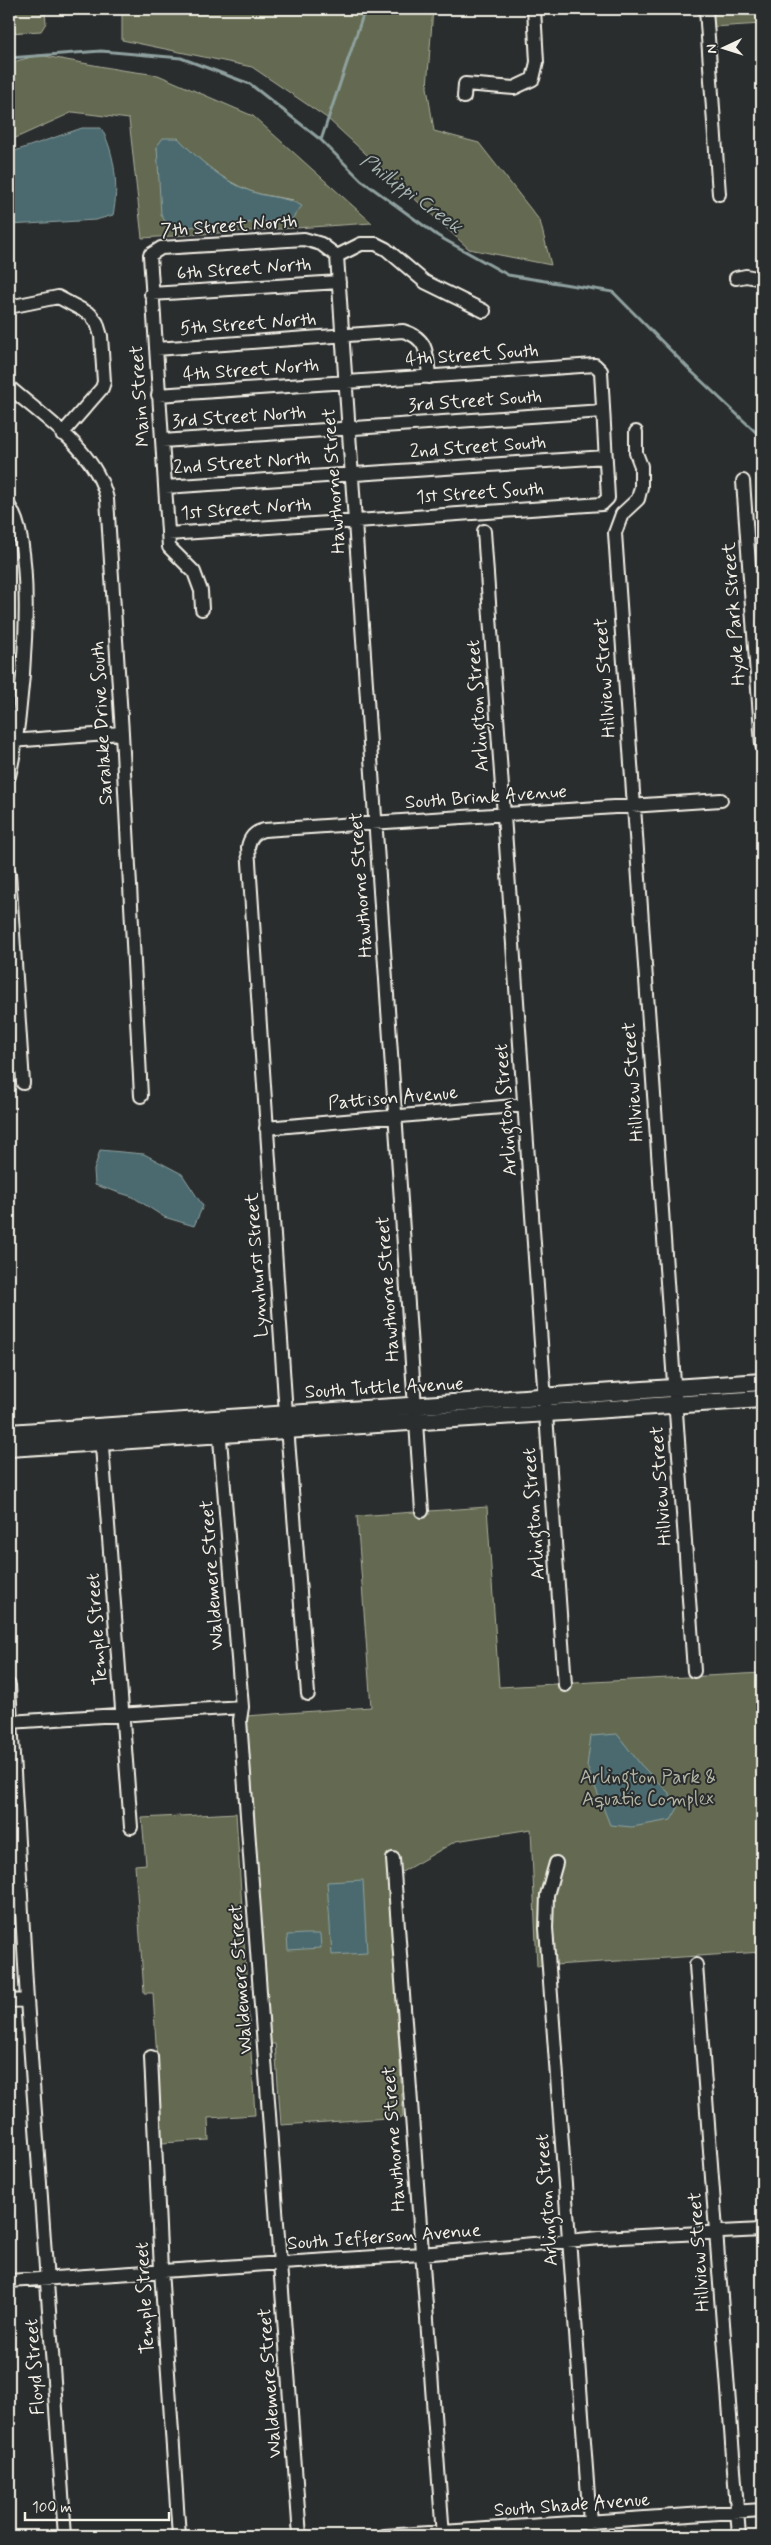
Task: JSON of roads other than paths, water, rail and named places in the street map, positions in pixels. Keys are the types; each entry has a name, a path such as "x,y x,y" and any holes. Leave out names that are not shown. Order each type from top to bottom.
{"main road":[{"name":"South Tuttle Avenue","path":"674,1397 762,1382"},
{"name":"South Tuttle Avenue","path":"9,1448 101,1435 286,1422 674,1397 762,1399"},
{"name":"South Tuttle Avenue","path":"9,1433 101,1435"}],"street":[{"path":"464,97 466,84 514,88 533,79 537,62 534,9"},
{"path":"706,9 719,194"},
{"name":"7th Street North","path":"150,255 161,248 304,239 321,244 334,251 337,256"},
{"path":"337,256 360,244 376,244 386,249 425,282 484,311"},
{"name":"Main Street","path":"150,255 151,294 168,534"},
{"name":"Hawthorne Street","path":"337,256 422,1511"},
{"path":"736,278 746,276 762,279"},
{"name":"6th Street North","path":"151,294 339,282"},
{"path":"9,307 58,297 90,314 97,323 101,336 104,382 102,388 62,434"},
{"name":"5th Street North","path":"156,349 330,337 343,334 395,330 410,333 419,338 427,349 429,377"},
{"name":"4th Street South","path":"347,382 595,365 600,368 603,411"},
{"name":"4th Street North","path":"158,395 347,382"},
{"name":"Saralake Drive South","path":"9,387 89,460 102,482 106,499 122,733 141,1096"},
{"path":"603,411 606,457"},
{"name":"3rd Street South","path":"350,428 603,411"},
{"name":"3rd Street North","path":"162,441 350,428"},
{"name":"Hillview Street","path":"636,432 636,454 640,466 641,487 638,499 622,514 615,533 694,1670"},
{"name":"2nd Street South","path":"353,474 606,457"},
{"name":"1st Street South","path":"356,520 602,504 608,498 606,457"},
{"name":"2nd Street North","path":"165,487 353,474"},
{"name":"Hyde Park Street","path":"743,481 762,745"},
{"path":"9,506 20,532 26,610 9,776"},
{"name":"1st Street North","path":"168,534 356,520"},
{"name":"Arlington Street","path":"484,532 565,1685"},
{"path":"168,534 169,547 188,565 197,580 202,609"},
{"path":"12,741 122,733"},
{"name":"South Brink Avenue","path":"254,834 264,830 721,800"},
{"name":"Lynnhurst Street","path":"254,834 248,847 286,1422 308,1694"},
{"path":"9,873 23,1082"},
{"name":"Pattison Avenue","path":"266,1128 524,1105"},
{"name":"Waldemere Street","path":"220,1427 242,1706 240,1720 300,2536"},
{"name":"Temple Street","path":"101,1435 131,1827"},
{"name":"Floyd Street","path":"9,1685 27,2000 66,2536"},
{"path":"10,1722 242,1706"},
{"name":"Hawthorne Street","path":"393,1859 443,2534"},
{"name":"Arlington Street","path":"556,1863 547,1895 546,1928 591,2536"},
{"name":"Hillview Street","path":"696,1965 739,2536"},
{"path":"9,2001 27,2000"},
{"name":"Temple Street","path":"151,2057 161,2270 179,2536"},
{"name":"South Jefferson Avenue","path":"9,2281 762,2230"},
{"name":"South Shade Avenue","path":"384,2536 443,2534 762,2510"}],"water":[{"path":"82,128 101,128 110,148 116,182 113,215 96,220 9,225 9,153"},
{"path":"163,138 178,138 211,169 240,187 256,193 290,200 302,206 291,220 170,228 161,215 157,146"},
{"path":"100,1150 144,1154 182,1174 203,1206 194,1226 164,1217 133,1197 95,1185 94,1170"},
{"path":"617,1734 641,1765 669,1793 678,1808 671,1820 632,1827 610,1825 587,1766 591,1736"},
{"path":"363,1880 367,1953 332,1955 327,1882"},
{"path":"320,1934 321,1948 288,1950 287,1935"}],"waterway":[{"path":"321,140 365,9"},
{"name":"Phillippi Creek","path":"9,58 101,51 181,58 250,84 321,140 361,180 438,236 508,275 613,292 692,372 762,438"}],"park label":[{"name":"Arlington Park & Aquatic Complex","path":"648,1788"}]}
